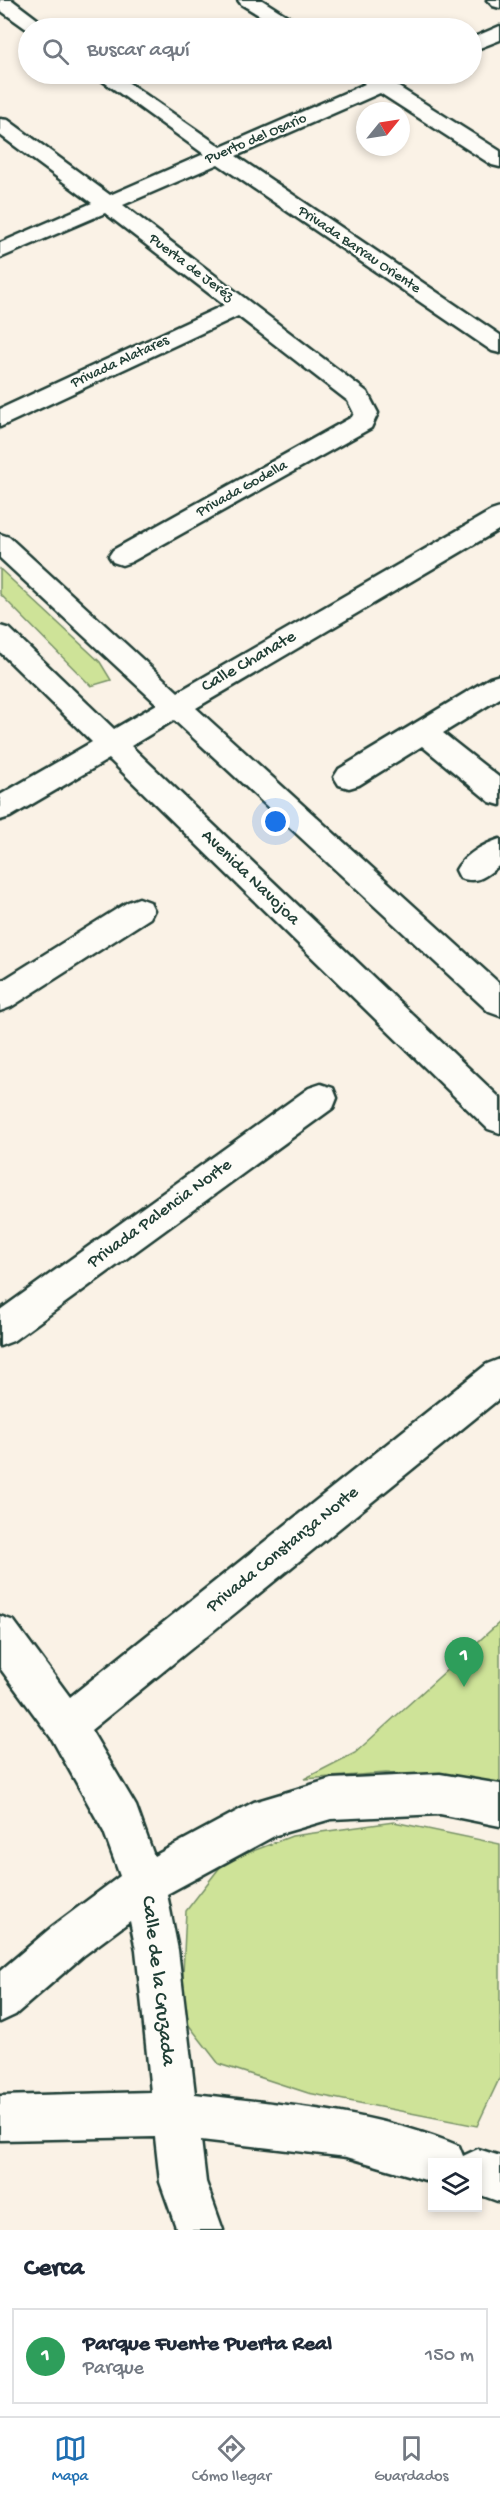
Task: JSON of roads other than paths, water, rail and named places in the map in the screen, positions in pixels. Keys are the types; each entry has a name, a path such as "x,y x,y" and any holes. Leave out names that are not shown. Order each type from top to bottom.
{"street":[{"path":"248,0 277,18"},
{"path":"0,1 25,18"},
{"path":"482,40 500,32"},
{"name":"Privada Barrau Oriente","path":"117,84 500,346"},
{"name":"Puerto del Osario","path":"0,251 219,155 362,84"},
{"path":"380,84 500,160"},
{"name":"Puerta de Jeréz","path":"0,125 106,203 358,397 366,413 363,422"},
{"name":"Privada Alatares","path":"0,419 241,306"},
{"name":"Privada Godella","path":"122,556 363,422"},
{"name":"Calle Chanate","path":"0,809 174,705 500,517"},
{"path":"0,543 500,1003"},
{"name":"Avenida Navojoa","path":"0,636 500,1119"},
{"path":"349,777 500,685"},
{"path":"423,732 500,794"},
{"path":"471,870 500,850"},
{"path":"0,998 139,910"},
{"name":"Privada Palencia Norte","path":"0,1330 321,1098"},
{"name":"Privada Constanza Norte","path":"66,1725 500,1376"},
{"name":"Calle de la Cruzada","path":"0,1635 66,1725 121,1821 144,1884 157,1950 183,2182 200,2230"},
{"path":"0,2000 69,1941 144,1884 269,1817 331,1798 440,1794 500,1805"},
{"path":"0,2118 174,2115 347,2135 428,2159"},
{"path":"482,2174 500,2179"}],"place":[{"name":"Parque Fuente Puerta Real","path":"464,1687"}]}
